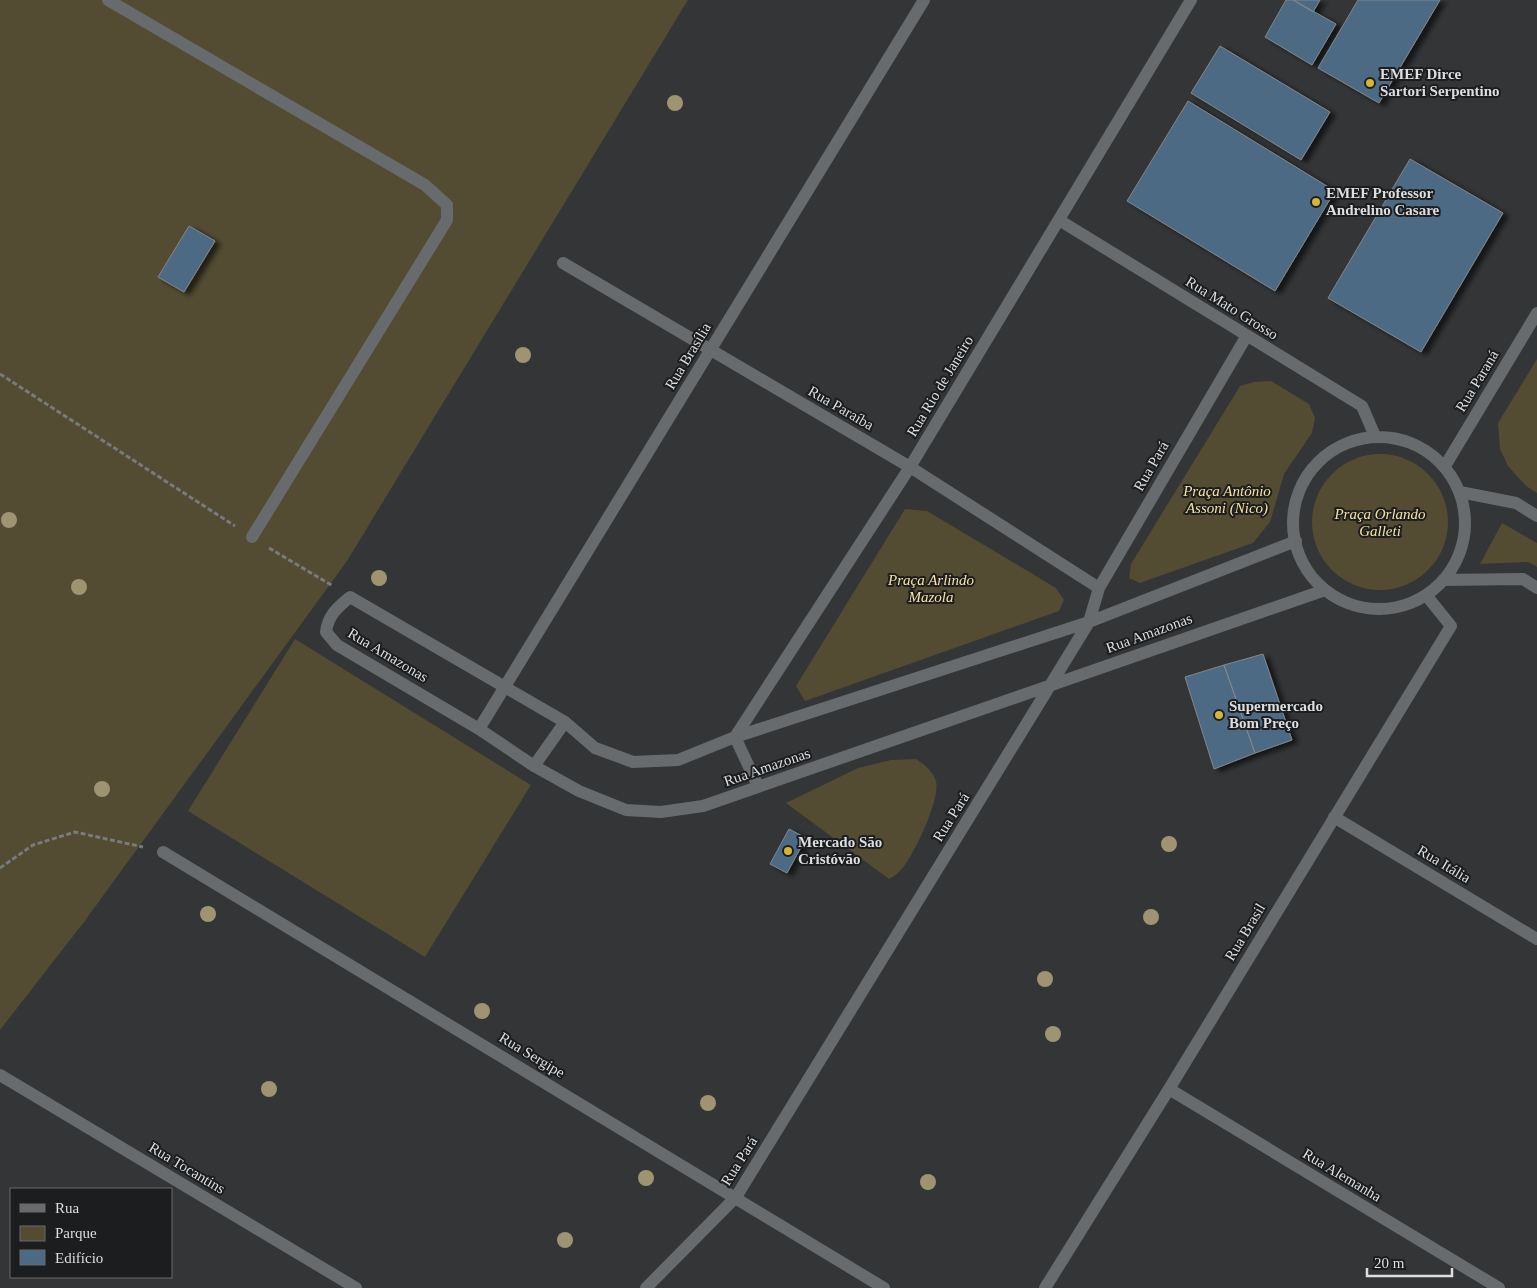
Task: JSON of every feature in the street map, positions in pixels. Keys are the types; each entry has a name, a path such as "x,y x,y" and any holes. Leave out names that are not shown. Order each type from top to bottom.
{"street":[{"path":"108,0 417,180 446,205 446,220 252,537"},
{"name":"Rua Brasília","path":"479,729 924,0"},
{"name":"Rua Rio de Janeiro","path":"735,737 910,467 1192,0"},
{"name":"Rua Mato Grosso","path":"1059,220 1246,337 1362,406 1375,436"},
{"name":"Rua Paraíba","path":"563,263 910,467 1099,588"},
{"name":"Rua Paraná","path":"1445,466 1537,313"},
{"name":"Rua Pará","path":"646,1288 736,1197 1052,685 1089,622 1099,588 1246,337"},
{"path":"1375,436 1401,439 1425,449 1445,466 1460,492 1465,515 1464,538 1456,561 1443,580 1426,594 1407,604 1386,609 1364,607 1343,601 1325,590 1312,576 1302,560 1296,541 1294,516 1299,492 1311,470 1328,453 1351,441 1375,436"},
{"path":"1460,492 1516,503 1537,516"},
{"name":"Rua Amazonas","path":"1296,541 1089,622 735,737 678,760 633,762 595,748 565,722 350,596 334,611 327,622 326,632 337,645 479,729 534,766 579,791 626,810 661,812 703,806 1325,590"},
{"path":"1443,580 1523,580 1537,588"},
{"name":"Rua Brasil","path":"1045,1288 1169,1089 1451,626 1426,594"},
{"path":"534,766 565,722"},
{"path":"735,737 758,786"},
{"name":"Rua Itália","path":"1334,817 1537,939"},
{"name":"Rua Sergipe","path":"163,852 884,1288"},
{"name":"Rua Tocantins","path":"0,1075 356,1288"},
{"name":"Rua Alemanha","path":"1169,1089 1499,1288"}],"path":[{"path":"0,374 252,537 350,596"},
{"path":"0,868 32,844 75,832 163,852"}],"green space":[{"path":"0,0 688,0 347,561 84,922 0,1030"},
{"path":"1537,359 1537,493 1526,486 1508,466 1500,449 1498,423"},
{"name":"Praça Antônio Assoni (Nico)","path":"1271,381 1309,404 1315,418 1312,433 1284,474 1270,522 1253,543 1140,583 1129,578 1131,564 1240,386 1254,382"},
{"name":"Praça Orlando Galleti","path":"1380,454 1406,460 1428,474 1442,496 1448,522 1442,548 1428,570 1406,584 1380,590 1354,584 1332,570 1318,548 1312,522 1318,496 1332,474 1354,460"},
{"name":"Praça Arlindo Mazola","path":"905,509 927,511 1056,588 1064,600 1059,611 805,701 796,686"},
{"path":"1502,523 1537,543 1537,567 1528,562 1480,564"},
{"path":"295,639 531,785 425,957 188,811"},
{"path":"916,759 928,768 936,781 934,801 924,829 911,856 905,866 889,879 786,803 858,768 891,760"}],"building":[{"path":"1286,0 1293,0 1336,24 1312,65 1265,37"},
{"path":"1293,0 1320,0 1313,12"},
{"path":"1358,0 1440,0 1379,103 1318,68"},
{"path":"1220,46 1330,112 1301,160 1191,93"},
{"path":"1188,101 1335,191 1275,291 1127,201"},
{"path":"1410,159 1503,213 1421,352 1328,298"},
{"path":"189,226 215,241 184,292 158,277"},
{"path":"1263,654 1292,740 1255,753 1224,665"},
{"name":"Supermercado Bom Preço","path":"1224,665 1255,753 1214,769 1185,677"},
{"name":"Mercado São Cristóvão","path":"789,829 806,838 787,873 770,864"}],"place":[{"name":"EMEF Dirce Sartori Serpentino","path":"1370,83"},
{"name":"EMEF Professor Andrelino Casare","path":"1316,202"},
{"name":"Supermercado Bom Preço","path":"1219,715"},
{"name":"Mercado São Cristóvão","path":"788,851"}]}
